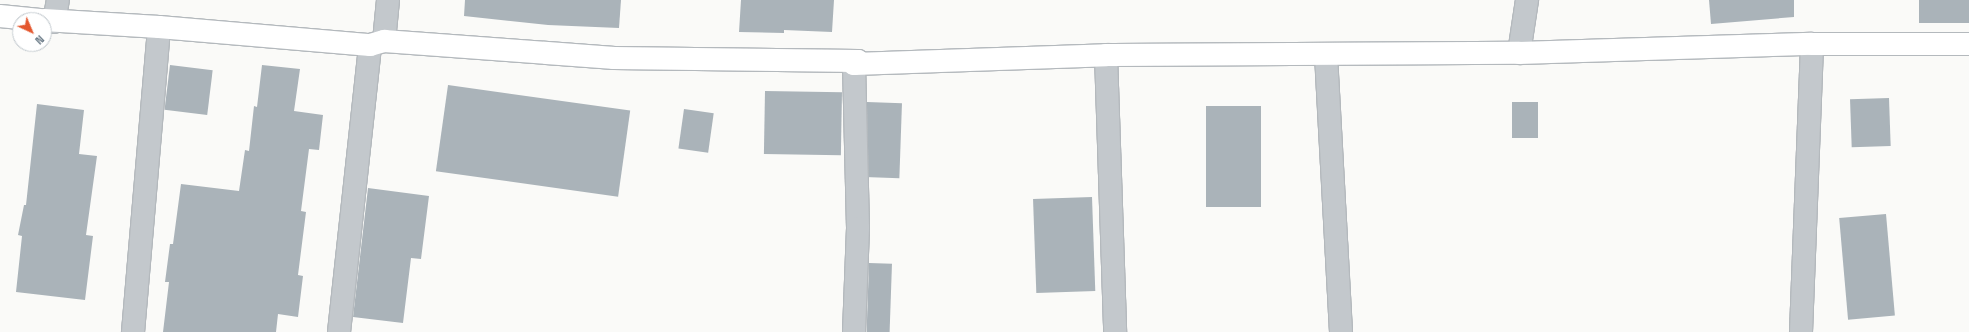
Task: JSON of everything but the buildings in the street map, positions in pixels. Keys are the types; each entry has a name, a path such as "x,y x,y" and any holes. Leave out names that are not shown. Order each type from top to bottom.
{"highway":[{"path":"0,16 12,17"},
{"path":"52,21 159,27 614,58 858,61 854,64"},
{"path":"854,64 1106,55 1520,53 1812,44 1969,44"}],"street":[{"path":"51,12 58,0"},
{"path":"339,332 377,43 388,0"},
{"path":"1520,53 1527,0"},
{"path":"133,332 159,27"},
{"path":"1801,332 1812,44"},
{"path":"1106,55 1115,332"},
{"path":"1326,55 1340,332"},
{"path":"854,64 858,228 854,332"}]}
